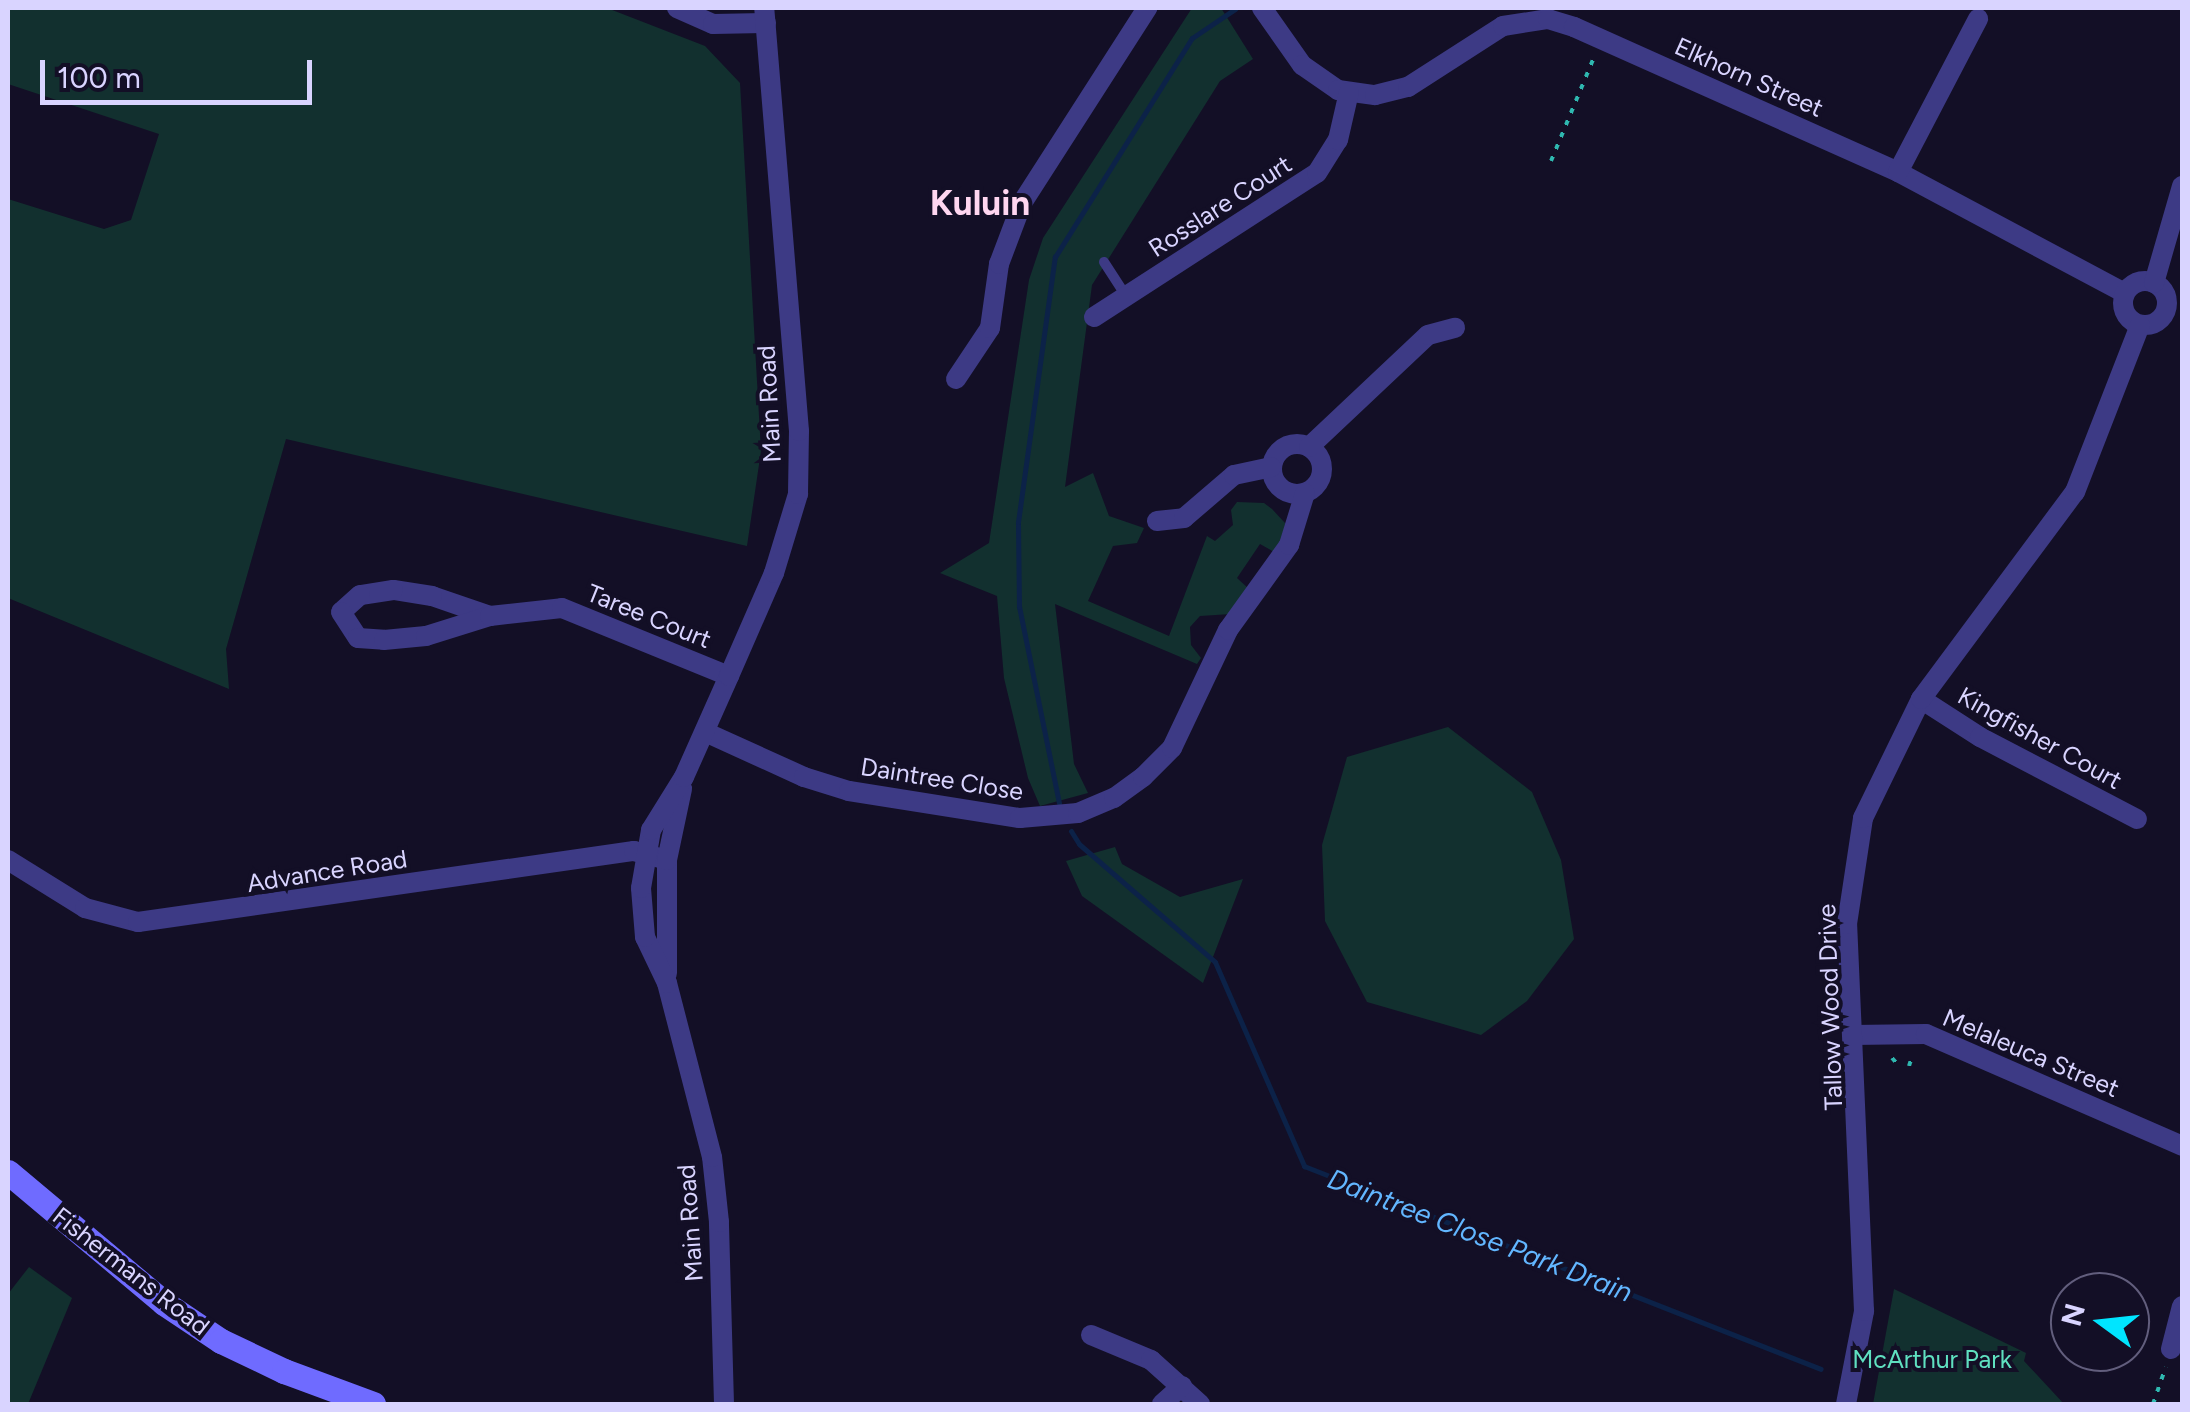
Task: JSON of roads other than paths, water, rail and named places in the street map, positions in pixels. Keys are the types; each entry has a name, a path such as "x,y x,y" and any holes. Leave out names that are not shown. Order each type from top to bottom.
{"main road":[{"name":"Fishermans Road","path":"8,1172 164,1303 221,1341 284,1371 373,1404"}],"street":[{"path":"677,8 714,24 765,15"},
{"path":"956,379 990,328 1000,264 1022,203 1147,8"},
{"path":"1262,8 1302,65 1338,90 1350,92"},
{"name":"Main Road","path":"724,1404 719,1222 712,1156 667,984 645,937 641,901 644,853 651,830 684,777 705,732 779,559 798,494 799,431 765,15"},
{"name":"Elkhorn Street","path":"1350,92 1390,94 1432,74 1503,26 1548,19 1602,38 1898,172 2125,293"},
{"path":"1898,172 1978,19"},
{"name":"Rosslare Court","path":"1094,318 1317,173 1338,140 1350,92"},
{"path":"2154,283 2182,186"},
{"path":"2140,281 2154,283 2164,292 2174,316 2140,325 2125,313 2125,293 2140,281"},
{"name":"Tallow Wood Drive","path":"1846,1404 1864,1311 1848,924 1863,818 1921,699 2075,492 2140,325"},
{"path":"1157,520 1184,518 1234,475 1271,467 1285,446 1310,446 1428,336 1455,328"},
{"path":"1271,467 1281,490 1306,494 1318,483 1322,467 1310,446"},
{"name":"Daintree Close","path":"705,732 804,777 849,791 1020,818 1078,812 1129,788 1172,748 1228,630 1289,545 1306,494"},
{"name":"Taree Court","path":"490,616 432,596 393,590 360,595 340,612 358,638 384,640 426,636 490,616 562,608 729,676"},
{"name":"Kingfisher Court","path":"1921,699 1980,737 2136,819"},
{"name":"Main Road","path":"667,984 667,860 684,777"},
{"name":"Advance Road","path":"8,860 84,908 138,922 634,851 667,860"},
{"name":"Melaleuca Street","path":"1853,1035 1926,1034 2182,1146"},
{"path":"2171,1349 2182,1306"},
{"path":"1091,1336 1151,1360 1200,1404"},
{"path":"1162,1404 1182,1386"}],"lane":[{"path":"1104,262 1126,296"}],"waterway":[{"name":"Daintree Close Park Drain","path":"1059,803 1019,607 1018,522 1055,257 1192,38 1235,9"},
{"name":"Daintree Close Park Drain","path":"1071,831 1079,844 1215,962 1304,1166 1821,1369"}],"district":[{"name":"Kuluin","path":"980,203"}],"park label":[{"name":"McArthur Park","path":"1932,1359"}]}
